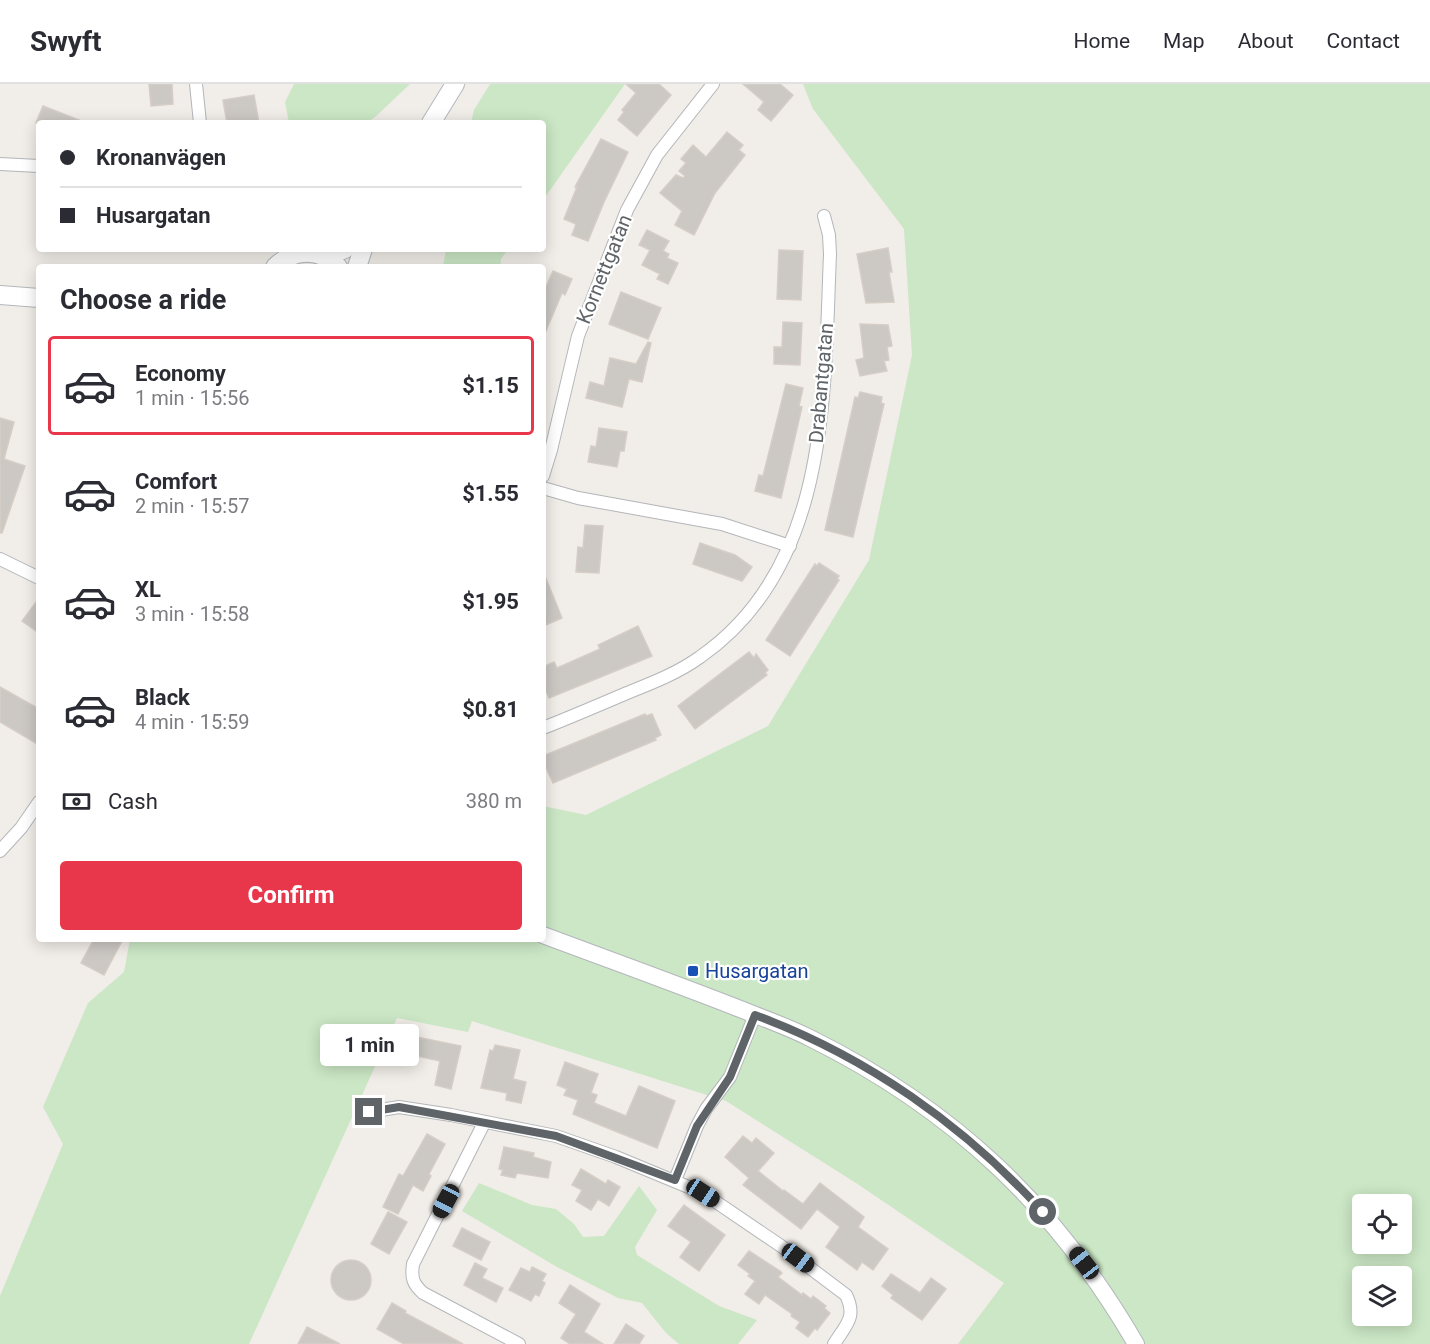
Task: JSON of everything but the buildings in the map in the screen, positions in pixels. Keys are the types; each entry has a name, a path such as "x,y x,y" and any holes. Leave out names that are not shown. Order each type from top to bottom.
{"main road":[{"path":"433,120 455,84"},
{"path":"281,262 301,253 337,252"},
{"path":"318,254 334,264"},
{"path":"0,295 36,298"}],"street":[{"path":"196,84 200,120"},
{"name":"Kornettgatan","path":"546,466 578,336 627,210 657,156 713,84"},
{"path":"0,164 36,166"},
{"name":"Drabantgatan","path":"546,727 654,682 701,657 739,625 772,582 790,546 800,518 822,416 830,254 825,216"},
{"path":"546,489 578,498 722,524 790,546"},
{"path":"0,560 36,577"},
{"path":"0,851 21,828 36,806"},
{"path":"546,936 809,1037 875,1072 912,1096 990,1158 1019,1185 1098,1282 1136,1344"},
{"path":"675,1180 697,1126 730,1077 755,1015"},
{"path":"369,1112 399,1107 573,1141 703,1193 782,1246 846,1295 852,1307 851,1318 834,1344"},
{"path":"484,1123 413,1264 411,1276 414,1285 423,1293 519,1344"}],"green space":[{"path":"294,84 410,84 370,120 288,120 285,102"},
{"path":"490,84 625,84 546,196 546,120 472,120 474,110"},
{"path":"803,84 1430,84 1430,1344 958,1344 1004,1283 856,1183 726,1101 472,1021 468,1032 397,1018 249,1344 0,1344 0,1296 63,1144 43,1107 88,1003 124,972 129,942 546,942 546,807 586,815 768,726 869,560 912,355 904,229 813,109"},
{"path":"446,252 506,252 500,264 444,264"},
{"path":"479,1183 532,1205 556,1209 574,1224 583,1237 604,1236 639,1186 657,1210 635,1247 637,1255 719,1306 757,1320 738,1344 679,1344 666,1333 642,1303 618,1298 557,1267 462,1211"}],"place":[{"name":"Husargatan","path":"693,971"}],"route":[{"path":"369,1112 399,1107 556,1136 675,1180 697,1126 730,1077 755,1015 809,1037 875,1072 912,1096 990,1158 1043,1212"}]}
